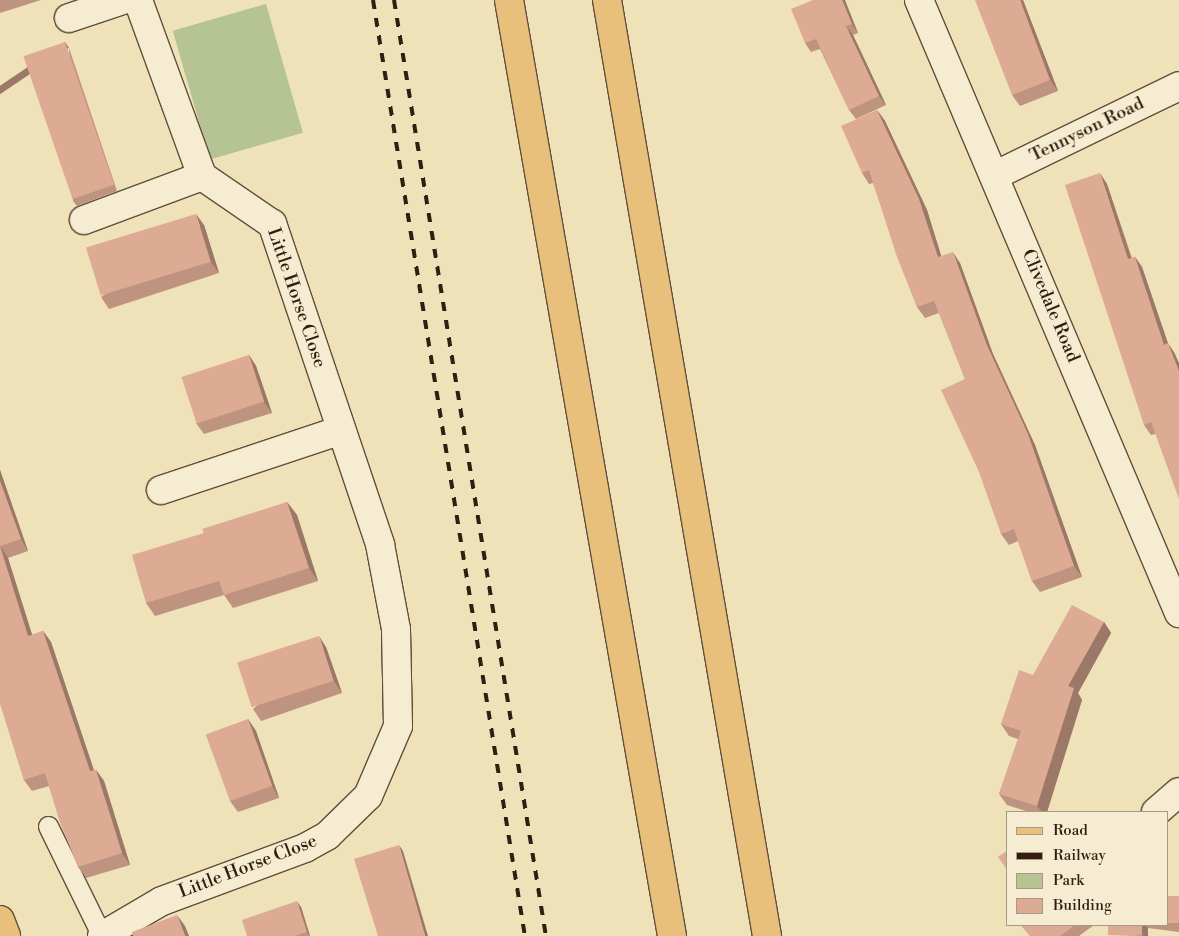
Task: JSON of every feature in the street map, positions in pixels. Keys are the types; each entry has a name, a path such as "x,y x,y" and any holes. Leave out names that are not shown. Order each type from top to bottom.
{"main road":[{"path":"509,0 672,936"},
{"path":"607,0 767,936"},
{"path":"0,920 6,936"}],"street":[{"path":"69,18 123,0"},
{"path":"84,220 202,176 138,0"},
{"name":"Clivedale Road","path":"919,0 996,174 1179,613"},
{"name":"Tennyson Road","path":"996,174 1179,86"},
{"name":"Little Horse Close","path":"102,936 162,901 305,848 328,834 368,796 398,726 396,629 380,544 272,224 202,176"},
{"path":"161,490 341,430"},
{"path":"1157,811 1179,792"}],"lane":[{"name":"Little Horse Close","path":"48,826 102,936"}],"green space":[{"path":"266,4 303,133 210,160 173,31"}],"building":[{"path":"813,0 842,0 852,24 846,26 879,96 849,110 816,39 805,43 791,9"},
{"path":"975,0 1020,0 1050,80 1012,95"},
{"path":"65,42 114,185 73,199 23,56"},
{"path":"877,110 919,199 938,257 953,252 986,343 1028,434 1074,566 1032,581 1014,529 1001,534 979,472 941,390 965,379 934,301 917,307 897,257 869,170 862,173 841,126"},
{"path":"1100,173 1128,259 1135,257 1164,345 1168,343 1179,372 1179,499 1151,422 1144,425 1065,185"},
{"path":"196,214 211,262 101,295 86,248"},
{"path":"249,355 264,402 197,424 181,377"},
{"path":"0,481 21,539 0,546"},
{"path":"287,502 309,568 224,595 219,581 146,603 132,555 204,533 202,529"},
{"path":"0,546 28,636 43,631 90,771 96,770 122,853 78,867 59,820 45,773 24,780 0,703"},
{"path":"1072,605 1104,622 1068,686 1074,688 1037,806 999,794 1021,731 1001,724 1019,670 1033,675"},
{"path":"319,636 334,681 252,707 237,663"},
{"path":"248,719 272,786 230,801 206,734"},
{"path":"399,845 425,936 378,936 354,859"},
{"path":"1006,851 1006,868 998,857"},
{"path":"1169,896 1179,896 1179,923 1169,923"},
{"path":"297,901 307,932 295,936 247,936 242,920"},
{"path":"177,915 185,936 133,936 132,932"},
{"path":"1023,926 1074,926 1060,936 1030,936"},
{"path":"1108,926 1142,926 1142,935 1108,935"}],"railway":[{"path":"373,0 525,936"},
{"path":"394,0 546,936"}]}
